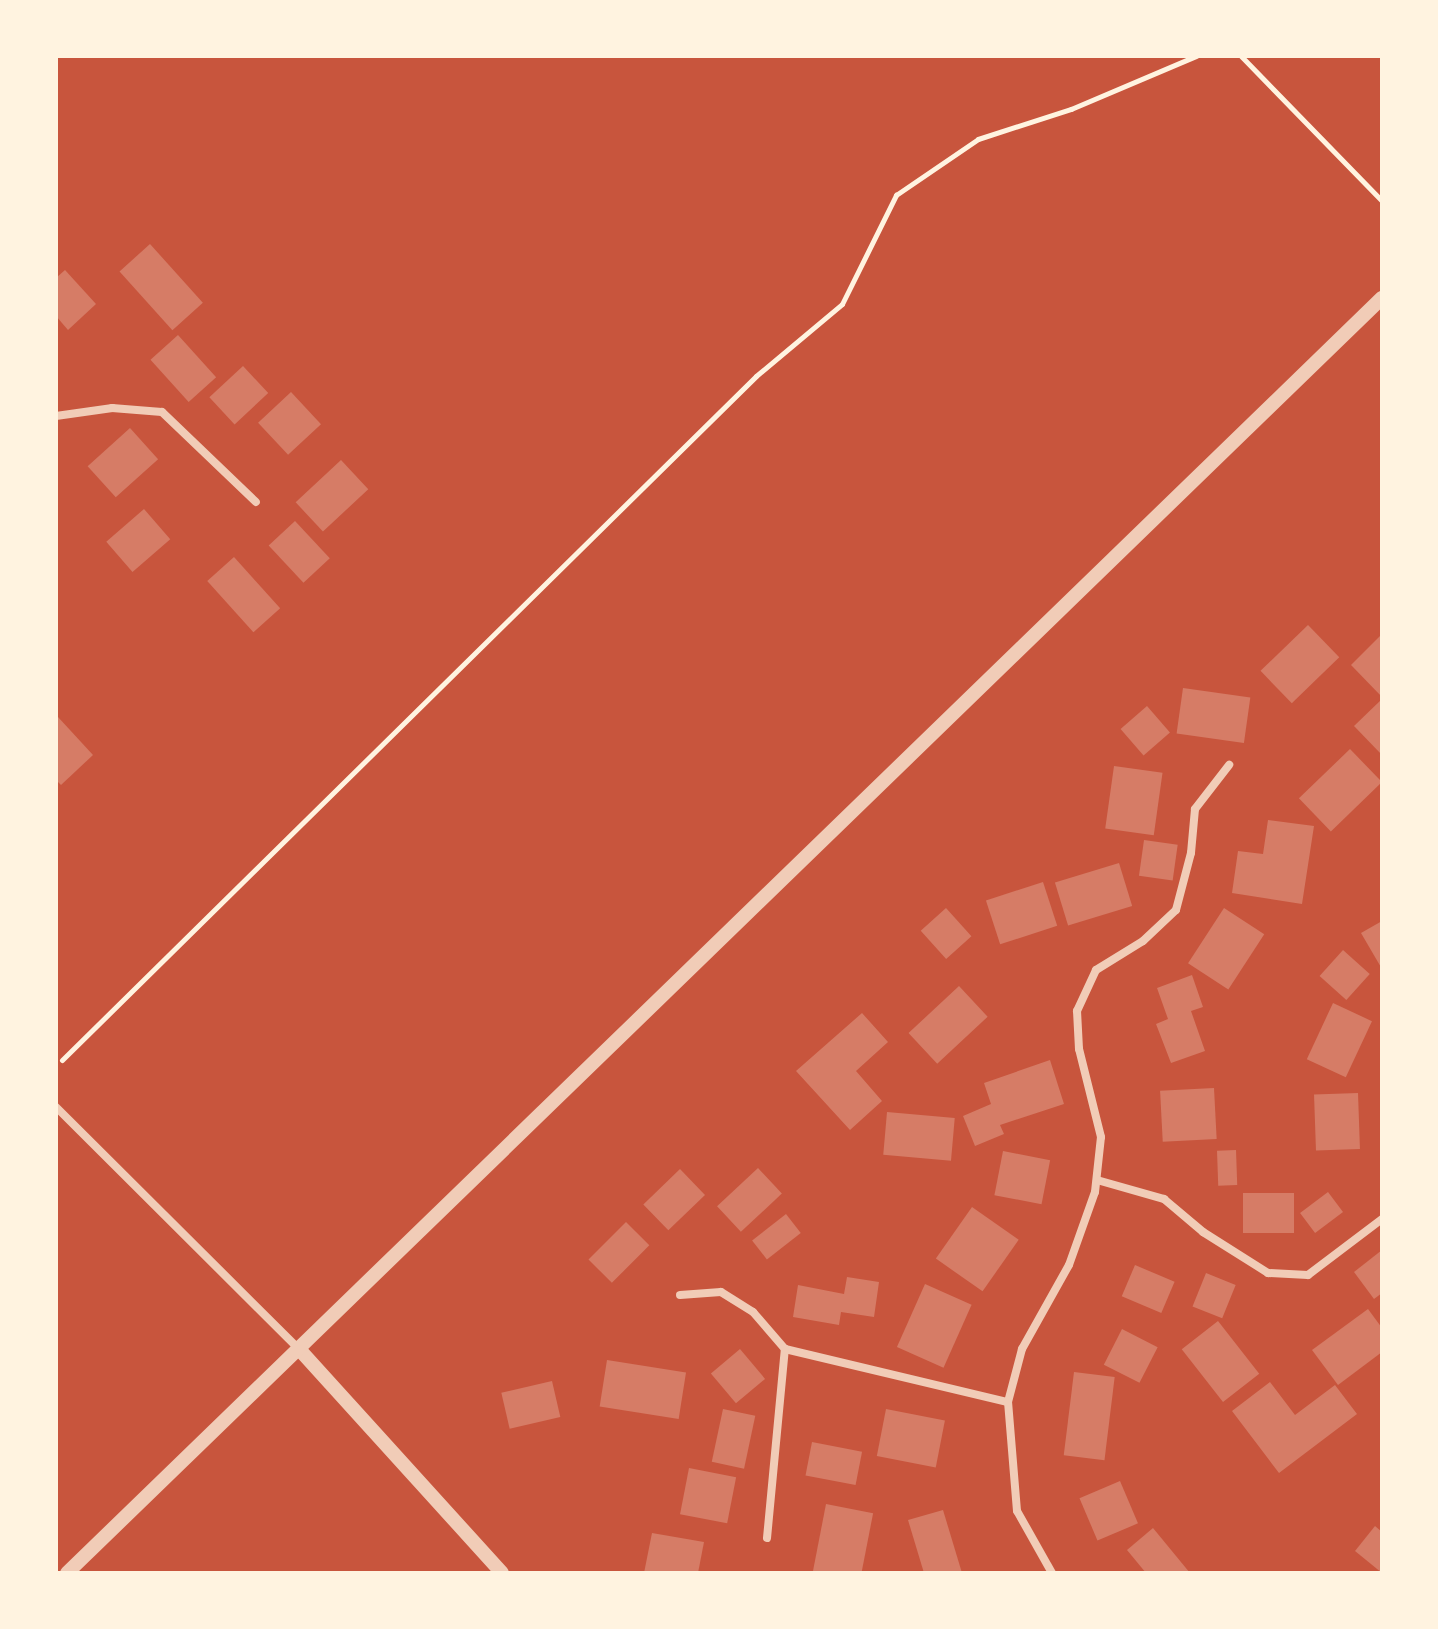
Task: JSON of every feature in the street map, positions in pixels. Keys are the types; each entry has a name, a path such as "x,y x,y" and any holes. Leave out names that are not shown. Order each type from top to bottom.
{"street":[{"path":"67,1573 1382,298"},
{"path":"56,416 112,408 162,412 256,502"},
{"path":"1052,1573 1017,1511 1008,1402 1022,1349 1069,1265 1097,1180 1101,1137 1079,1049 1077,1011 1096,970 1143,941 1176,910 1191,853 1195,809 1229,765"},
{"path":"56,1107 299,1349 502,1573"},
{"path":"1097,1180 1164,1199 1203,1232 1268,1273 1308,1275 1382,1219"},
{"path":"680,1295 721,1292 753,1312 785,1349 1008,1402"},
{"path":"767,1538 785,1349"}],"path":[{"path":"62,1060 734,397 842,304 896,195 978,139 1071,109 1196,56"},
{"path":"1241,56 1382,201"}],"building":[{"path":"150,244 203,303 172,330 120,271"},
{"path":"65,270 96,304 68,330 56,316 56,278"},
{"path":"178,335 216,377 189,402 151,360"},
{"path":"243,366 268,393 235,424 209,397"},
{"path":"291,392 321,424 288,455 258,423"},
{"path":"130,428 158,459 116,497 88,466"},
{"path":"341,460 368,489 323,532 296,502"},
{"path":"144,509 170,539 133,572 106,542"},
{"path":"295,521 330,558 303,583 269,546"},
{"path":"234,557 280,608 253,632 207,581"},
{"path":"1308,625 1339,657 1292,703 1261,671"},
{"path":"1380,636 1382,638 1382,697 1351,665"},
{"path":"1183,688 1250,697 1244,743 1177,734"},
{"path":"1382,699 1382,755 1354,726"},
{"path":"1147,706 1170,732 1144,755 1121,729"},
{"path":"58,717 93,755 61,785 56,780"},
{"path":"1350,749 1382,782 1331,831 1299,798"},
{"path":"1114,766 1163,773 1154,835 1105,828"},
{"path":"1268,820 1314,826 1302,904 1232,893 1238,851 1263,854"},
{"path":"1144,840 1178,845 1173,880 1139,876"},
{"path":"1119,863 1132,906 1068,926 1055,883"},
{"path":"1043,882 1057,926 1000,944 986,901"},
{"path":"946,908 971,936 946,959 921,931"},
{"path":"1224,908 1264,934 1228,989 1188,963"},
{"path":"1382,921 1382,969 1361,933"},
{"path":"1343,950 1370,974 1346,1000 1320,976"},
{"path":"1192,975 1203,1007 1191,1011 1205,1051 1171,1063 1156,1024 1168,1019 1157,988"},
{"path":"959,986 988,1017 937,1064 909,1033"},
{"path":"1333,1003 1372,1021 1346,1077 1307,1059"},
{"path":"862,1013 888,1042 856,1071 882,1101 850,1130 796,1071"},
{"path":"1050,1060 1064,1104 1000,1125 1004,1134 975,1146 963,1116 991,1104 984,1083"},
{"path":"1214,1088 1217,1139 1163,1142 1160,1091"},
{"path":"1358,1093 1360,1149 1316,1151 1314,1095"},
{"path":"887,1112 955,1118 951,1161 883,1155"},
{"path":"1236,1150 1237,1185 1218,1186 1217,1151"},
{"path":"1003,1151 1050,1160 1042,1204 994,1195"},
{"path":"758,1168 782,1194 741,1232 717,1206"},
{"path":"680,1169 705,1195 668,1230 643,1204"},
{"path":"1328,1192 1343,1212 1315,1233 1300,1213"},
{"path":"1243,1193 1294,1193 1294,1233 1243,1233"},
{"path":"972,1207 1019,1240 983,1291 936,1259"},
{"path":"786,1214 801,1233 767,1259 752,1240"},
{"path":"626,1222 649,1245 612,1283 589,1259"},
{"path":"1382,1250 1382,1293 1374,1299 1354,1272"},
{"path":"1135,1265 1175,1282 1161,1313 1122,1296"},
{"path":"1206,1273 1236,1285 1222,1318 1193,1306"},
{"path":"847,1277 879,1282 874,1317 841,1312 839,1325 793,1317 798,1285 844,1294"},
{"path":"925,1284 972,1305 944,1368 897,1347"},
{"path":"1368,1309 1382,1328 1382,1352 1338,1385 1312,1350"},
{"path":"1218,1321 1259,1374 1223,1402 1182,1349"},
{"path":"1122,1329 1158,1347 1139,1383 1104,1365"},
{"path":"740,1349 765,1379 736,1403 711,1373"},
{"path":"607,1360 686,1373 679,1419 600,1406"},
{"path":"1074,1372 1115,1377 1104,1460 1064,1455"},
{"path":"552,1381 560,1417 510,1429 501,1393"},
{"path":"1270,1382 1295,1415 1335,1385 1357,1414 1279,1473 1232,1411"},
{"path":"723,1409 755,1416 744,1469 712,1462"},
{"path":"886,1409 945,1420 936,1468 877,1456"},
{"path":"812,1442 862,1452 856,1485 806,1475"},
{"path":"689,1468 736,1477 727,1523 680,1514"},
{"path":"1120,1481 1138,1523 1097,1541 1079,1498"},
{"path":"826,1504 873,1513 861,1573 813,1573"},
{"path":"943,1510 962,1573 924,1573 908,1520"},
{"path":"1375,1526 1382,1532 1382,1573 1355,1551"},
{"path":"1153,1528 1190,1573 1146,1573 1127,1550"},
{"path":"652,1533 704,1542 698,1573 644,1573"}]}
